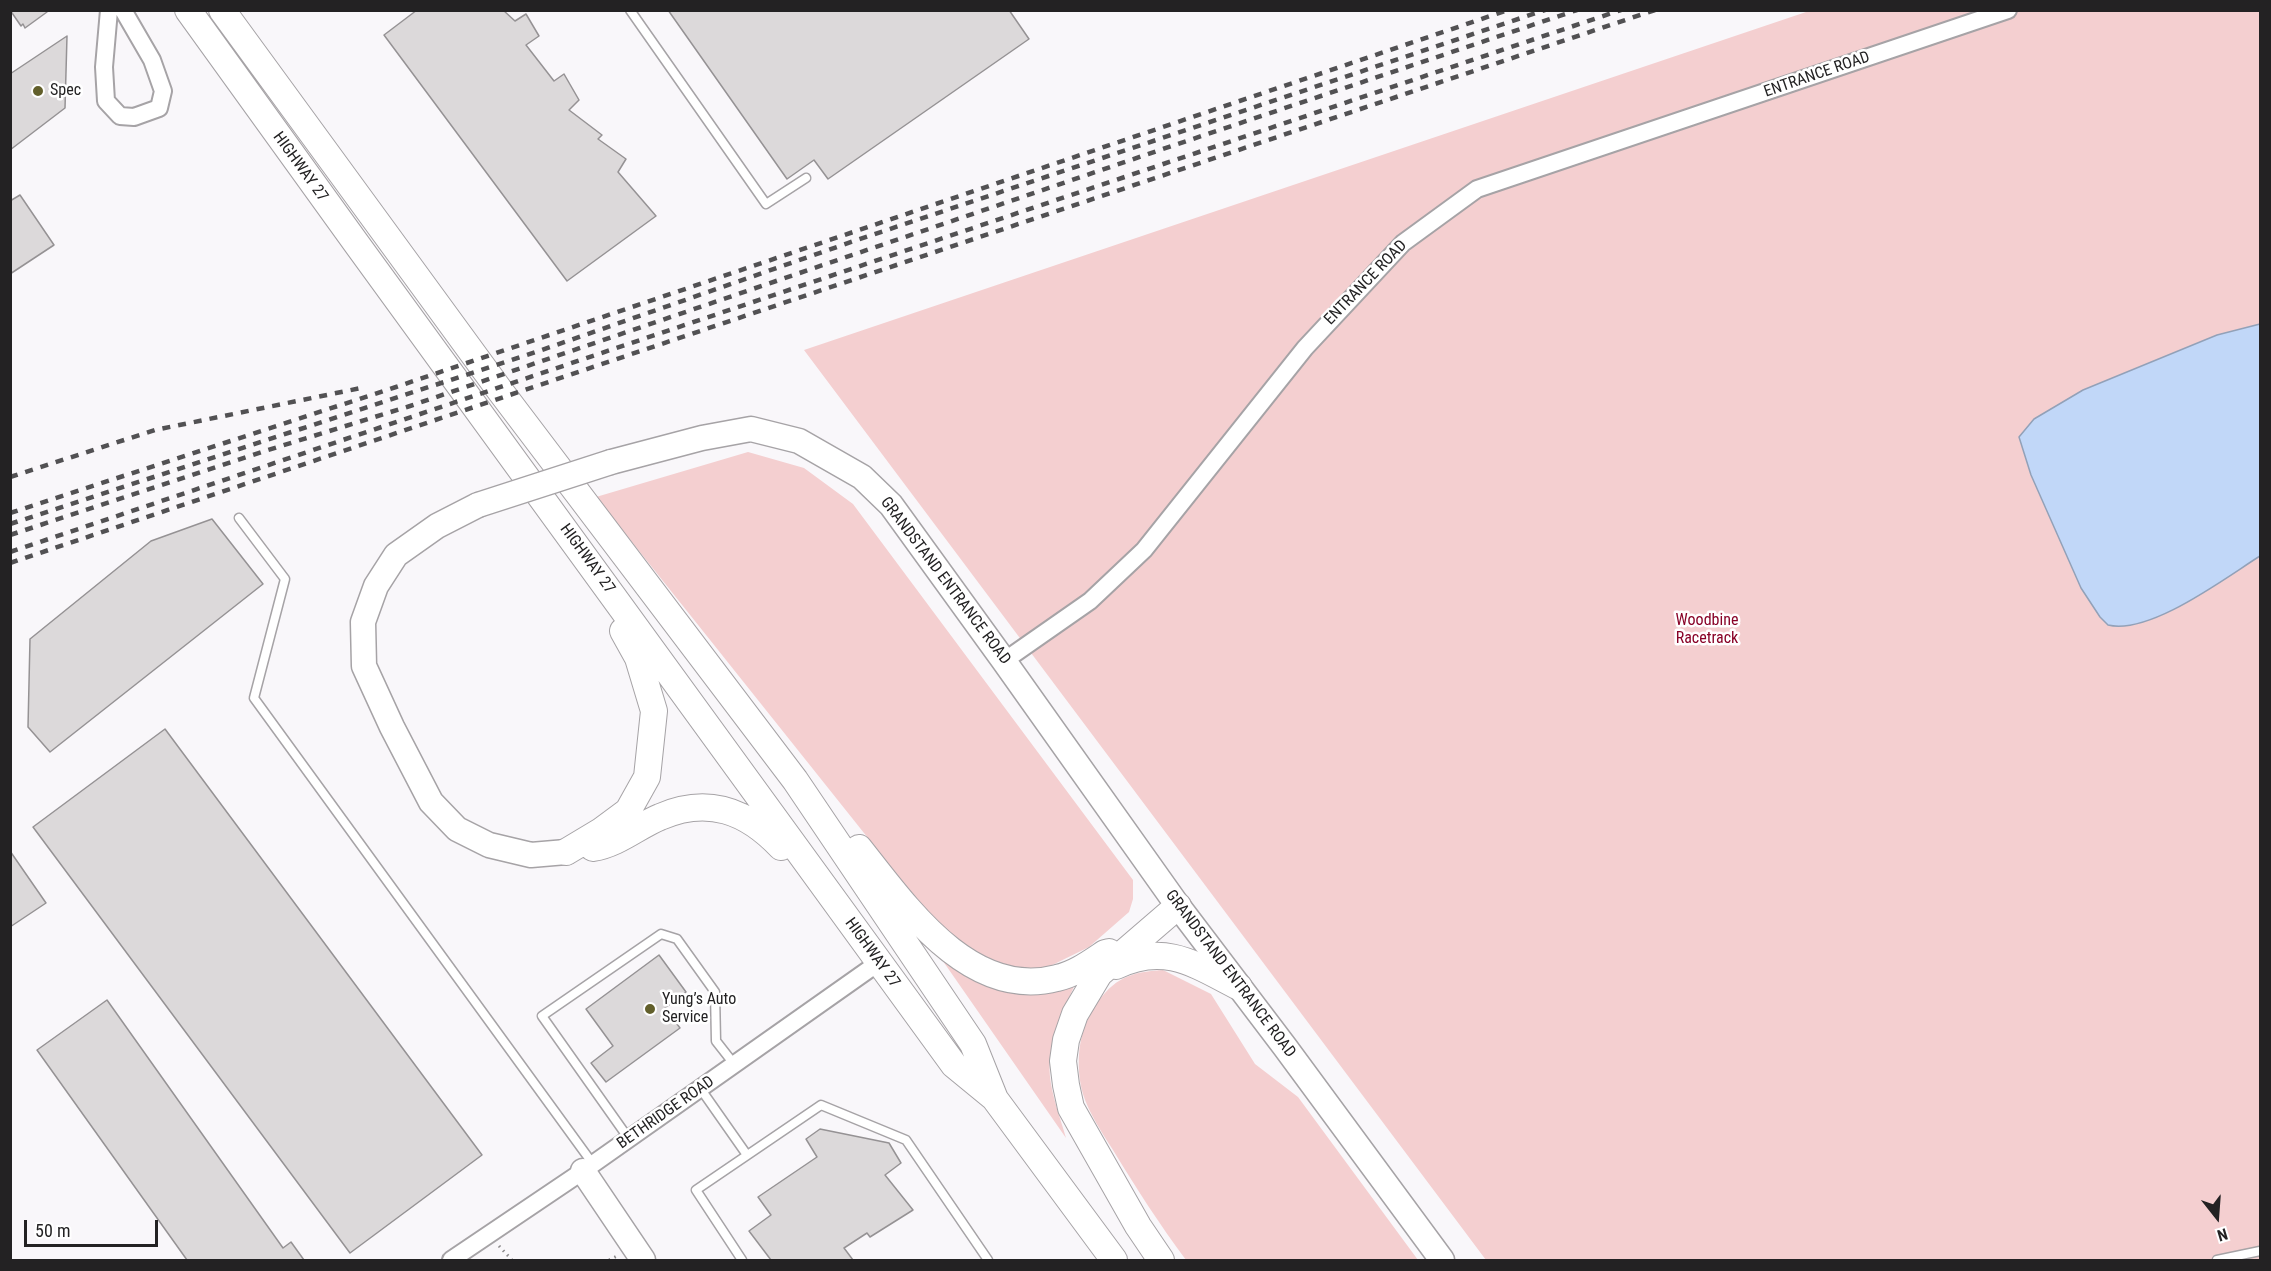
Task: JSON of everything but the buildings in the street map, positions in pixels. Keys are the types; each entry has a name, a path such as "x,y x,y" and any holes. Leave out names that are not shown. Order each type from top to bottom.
{"main road":[{"name":"HIGHWAY 27","path":"188,10 878,963 954,1065 995,1099 1114,1260"},
{"name":"HIGHWAY 27","path":"222,10 494,383 795,780 973,1044 995,1099"},
{"path":"566,852 628,811 647,777 654,711 638,658 567,531"},
{"path":"795,780 846,831 904,905 958,957 990,975 1014,981 1037,982 1058,978 1083,968 1105,953 1127,950"},
{"path":"566,852 604,846 661,817 691,807 736,812 764,829 849,923"},
{"path":"1161,1260 1138,1226 1071,1108 1063,1061 1066,1040 1075,1014 1099,974 1178,906"},
{"path":"1099,974 1127,960 1160,954 1177,957 1239,987"}],"street":[{"path":"109,10 104,67 106,101 120,116 134,117 159,108 163,91 152,60 123,10"},
{"name":"ENTRANCE ROAD","path":"1005,660 1090,601 1144,550 1313,339 1403,243 1477,189 2008,10"},
{"name":"GRANDSTAND ENTRANCE ROAD","path":"566,852 531,855 489,845 457,829 431,802 392,727 364,666 363,622 376,586 396,555 437,526 478,505 611,462 702,438 751,429 799,441 862,477 891,505 1005,660 1178,906 1442,1260"},
{"name":"BETHRIDGE ROAD","path":"451,1260 629,1139 878,963"},
{"path":"588,1167 643,1260"}],"lane":[{"path":"630,10 766,204 806,178"},
{"path":"239,518 285,579 254,698 588,1167"},
{"path":"629,1139 542,1016 661,934 677,939 715,992 716,1041 734,1064"},
{"path":"700,1088 747,1155"},
{"path":"742,1260 696,1190 821,1105 906,1140 988,1260"},
{"path":"2217,1260 2260,1251"}],"green space":[{"name":"Woodbine Racetrack","path":"1809,11 2260,11 2260,1260 1486,1260 804,350"},
{"path":"748,452 804,468 853,504 1133,880 1133,899 1129,912 1089,947 1036,973 977,960 927,912 596,497"},
{"path":"938,954 970,977 1011,993 1033,994 1055,990 1076,982 1056,1030 1050,1061 1052,1090 1066,1138"},
{"path":"1163,970 1211,994 1255,1064 1298,1097 1418,1260 1186,1260 1148,1206 1096,1123 1083,1094 1079,1072 1080,1049 1085,1026 1102,996 1124,978"}],"water":[{"path":"2260,324 2260,556 2208,590 2165,613 2145,622 2125,626 2108,625 2081,588 2031,475 2019,437 2034,419 2083,390 2217,335"}],"railway":[{"path":"10,513 396,387 1508,10"},
{"path":"10,524 539,351 854,241 1545,10"},
{"path":"10,535 410,406 1577,10"},
{"path":"10,552 1621,10"},
{"path":"10,563 1655,10"},
{"path":"10,477 155,430 361,388"}],"place":[{"name":"Spec","path":"38,91"},
{"name":"Yung’s Auto Service","path":"650,1009"}]}
